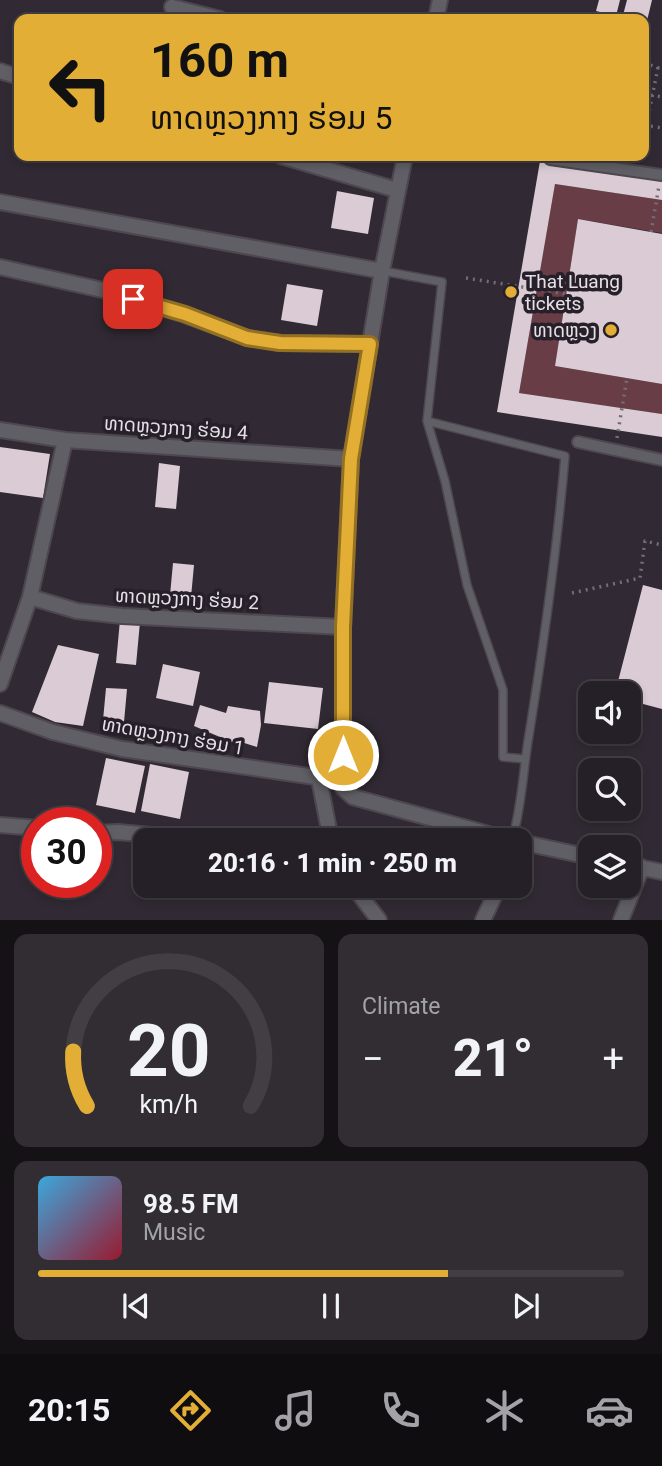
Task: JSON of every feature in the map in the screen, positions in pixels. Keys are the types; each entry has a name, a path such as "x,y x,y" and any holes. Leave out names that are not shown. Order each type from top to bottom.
{"street":[{"path":"172,9 196,14"},
{"path":"298,161 397,190"},
{"path":"404,161 382,271 351,459 343,627 343,788 353,796 468,828"},
{"path":"564,161 662,175"},
{"path":"0,202 382,271"},
{"path":"0,267 107,291 185,314 247,338 280,343 370,344"},
{"name":"ທາດຫຼວງກາງ ຮ່ອມ 4","path":"0,430 65,440 351,459"},
{"path":"0,684 30,597 65,440"},
{"path":"578,442 662,460"},
{"name":"ທາດຫຼວງກາງ ຮ່ອມ 2","path":"30,597 77,611 343,627"},
{"name":"ທາດຫຼວງກາງ ຮ່ອມ 1","path":"0,713 53,732 122,749 343,781"},
{"path":"319,779 329,828"},
{"path":"0,825 21,827"},
{"path":"112,833 133,832"},
{"path":"532,845 578,855"},
{"path":"641,867 662,872"},
{"path":"362,898 379,920"},
{"path":"483,920 493,898"},
{"path":"621,920 627,898"}],"lane":[{"path":"382,271 443,282 427,421 445,481 467,585 503,690 503,757 525,759"},
{"path":"427,421 565,456 546,632 515,828"}],"path":[{"path":"649,108 660,68"},
{"path":"649,95 662,97"},
{"path":"651,232 662,175"},
{"path":"466,278 566,294"},
{"path":"615,449 627,378"},
{"path":"572,593 640,578 645,541 662,545"}],"shaded area":[{"path":"555,184 662,200 662,233 578,219 555,366 662,384 662,414 519,393"}],"building":[{"path":"599,0 620,0 616,14 596,11"},
{"path":"627,0 652,0 649,14 623,14"},
{"name":"ທາດຫຼວງ","path":"540,161 662,179 662,200 555,184 519,393 662,414 662,437 497,412"},
{"path":"337,191 374,198 368,234 331,228"},
{"name":"ທາດຫຼວງ","path":"578,219 662,234 662,384 555,366"},
{"path":"287,284 323,290 317,326 281,320"},
{"path":"0,447 50,454 43,498 0,492"},
{"path":"159,463 180,466 176,509 155,507"},
{"path":"173,563 194,565 190,608 169,606"},
{"path":"643,585 662,590 662,709 641,703 641,681 618,681"},
{"path":"120,620 140,622 136,665 116,663"},
{"path":"58,645 99,654 83,726 55,722 32,712"},
{"path":"163,664 200,672 193,706 156,698"},
{"path":"269,682 323,688 318,729 264,723"},
{"path":"106,688 127,689 123,733 102,731"},
{"path":"200,705 226,713 228,706 260,711 261,725 257,747 235,740 234,743 194,726"},
{"path":"106,758 145,766 135,813 96,805"},
{"path":"150,764 189,772 180,819 141,811"}],"place":[{"name":"That Luang tickets","path":"511,292"},
{"name":"ທາດຫຼວງ","path":"611,330"}],"route":[{"path":"133,299 185,314 247,338 280,343 370,344 351,459 343,627 343,755"}]}
